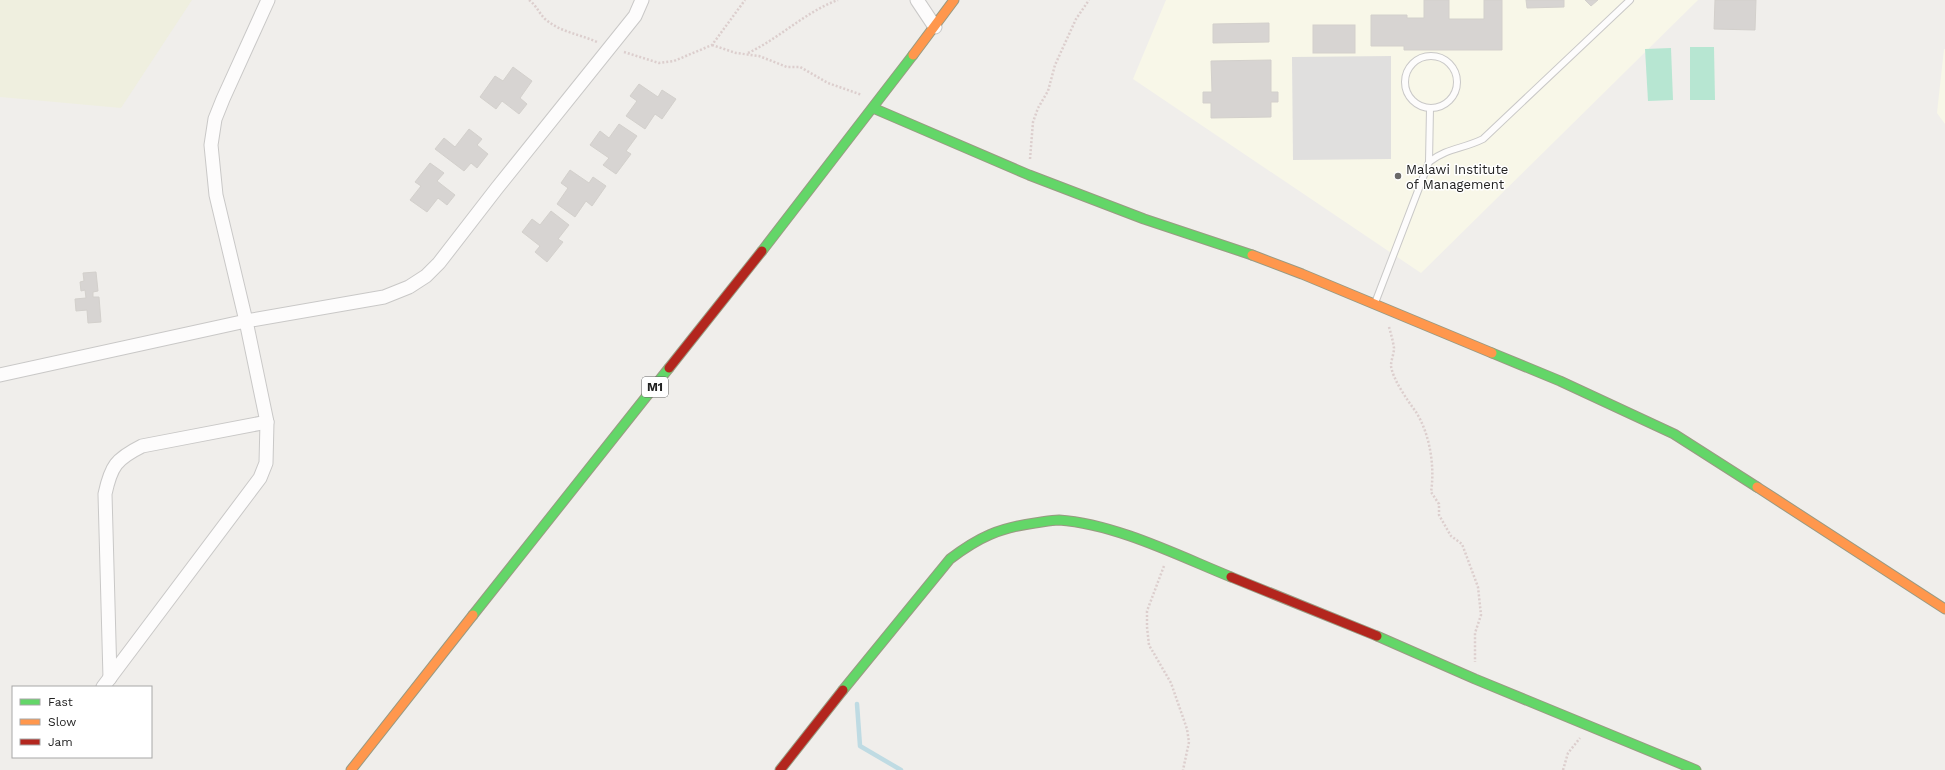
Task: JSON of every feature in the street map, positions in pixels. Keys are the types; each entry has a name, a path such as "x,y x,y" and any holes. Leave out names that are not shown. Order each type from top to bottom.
{"main road":[{"name":"M1","path":"351,770 873,108 954,0"},
{"path":"873,108 1029,175 1144,219 1227,246 1302,274 1560,380 1674,434 1816,524 1945,609"},
{"path":"780,770 871,654 950,559 968,545 989,534 1011,526 1058,520 1105,528 1169,552 1414,651 1475,679 1590,725 1696,770"}],"street":[{"path":"107,683 260,478 266,462 267,422 246,321 216,195 211,145 215,119 222,98 268,0"},
{"path":"0,375 246,321 384,297 409,287 426,276 439,263 635,16 642,0"},
{"path":"917,0 935,27"},
{"path":"107,683 105,494 114,466 128,452 142,446 267,422"}],"lane":[{"path":"1429,162 1440,153 1470,145 1483,139 1630,0"},
{"path":"1433,55 1449,61 1454,68 1458,84 1456,92 1448,102 1437,108 1430,108 1420,106 1412,100 1407,93 1405,75 1409,67 1416,60 1424,56 1433,55"},
{"path":"1375,305 1429,162 1430,108"}],"path":[{"path":"529,0 545,18 566,32 591,39 610,48 659,63 674,61 712,46 745,0"},
{"path":"747,53 786,31 809,14 838,0"},
{"path":"1029,175 1033,122 1038,108 1048,91 1055,65 1076,19 1089,0"},
{"path":"712,46 736,53 747,53 759,56 787,67 800,67 828,83 879,100"},
{"path":"1391,311 1389,324 1394,349 1391,366 1403,394 1417,414 1425,431 1433,479 1431,492 1439,504 1439,515 1452,536 1462,544 1478,587 1481,615 1474,633 1475,679"},
{"path":"1169,552 1147,611 1147,627 1149,645 1171,683 1186,729 1189,742 1184,770"},
{"path":"1563,770 1568,753 1590,725"}],"shaded area":[{"name":"Malawi Institute of Management","path":"1166,0 1698,0 1421,273 1133,79"},
{"path":"1945,49 1945,124 1937,113"},
{"path":"1391,56 1391,159 1293,160 1292,57"}],"green space":[{"path":"0,0 192,0 121,108 0,97"},
{"path":"1690,47 1714,47 1715,100 1690,100"},
{"path":"1671,48 1673,100 1648,101 1645,49"}],"building":[{"path":"1424,0 1449,0 1449,19 1484,19 1484,0 1502,0 1502,50 1404,50 1404,46 1371,46 1371,15 1407,15 1407,18 1424,18"},
{"path":"1526,0 1564,0 1564,7 1527,8"},
{"path":"1585,0 1598,0 1591,6"},
{"path":"1715,0 1756,0 1755,30 1714,29"},
{"path":"1269,23 1269,42 1213,43 1213,24"},
{"path":"1313,25 1355,25 1355,53 1313,53"},
{"path":"1271,60 1271,92 1278,92 1278,102 1271,102 1271,117 1211,118 1211,103 1203,103 1203,92 1212,92 1211,61"},
{"path":"513,67 532,81 520,98 527,104 519,114 502,101 496,109 480,97 495,76 503,81"},
{"path":"639,84 658,97 662,90 676,99 662,119 655,114 645,129 626,116 637,101 630,96"},
{"path":"619,124 637,136 626,151 631,154 616,174 603,165 609,158 590,145 600,131 609,138"},
{"path":"469,129 482,139 477,145 488,154 477,168 471,163 464,171 435,149 444,138 455,147"},
{"path":"430,163 444,173 437,181 455,195 447,205 438,198 427,212 410,200 421,186 415,182"},
{"path":"570,170 589,183 593,177 606,186 592,206 586,201 575,217 557,204 568,188 561,183"},
{"path":"551,211 569,225 558,239 563,242 547,262 535,252 540,246 522,232 532,219 540,225"},
{"path":"96,272 98,291 93,292 93,297 99,297 101,322 88,323 87,310 76,311 75,299 86,298 85,290 81,291 80,282 84,281 83,273"}],"waterway":[{"path":"857,704 860,746 901,770"}],"traffic: fast":[{"path":"762,251 913,55"},
{"path":"873,108 1029,175 1144,219 1252,255"},
{"path":"1492,353 1560,381 1674,434 1757,487"},
{"path":"473,615 669,368"},
{"path":"843,690 950,559 980,539 1000,531 1022,525 1059,520 1081,523 1125,534 1231,577"},
{"path":"1377,636 1475,679 1696,770"}],"traffic: slow":[{"path":"913,55 954,0"},
{"path":"1252,255 1302,274 1492,353"},
{"path":"1757,487 1945,609"},
{"path":"351,770 473,615"}],"traffic: jam":[{"path":"669,368 762,251"},
{"path":"1231,577 1377,636"},
{"path":"780,770 843,690"}],"place":[{"name":"Malawi Institute of Management","path":"1398,176"}]}
